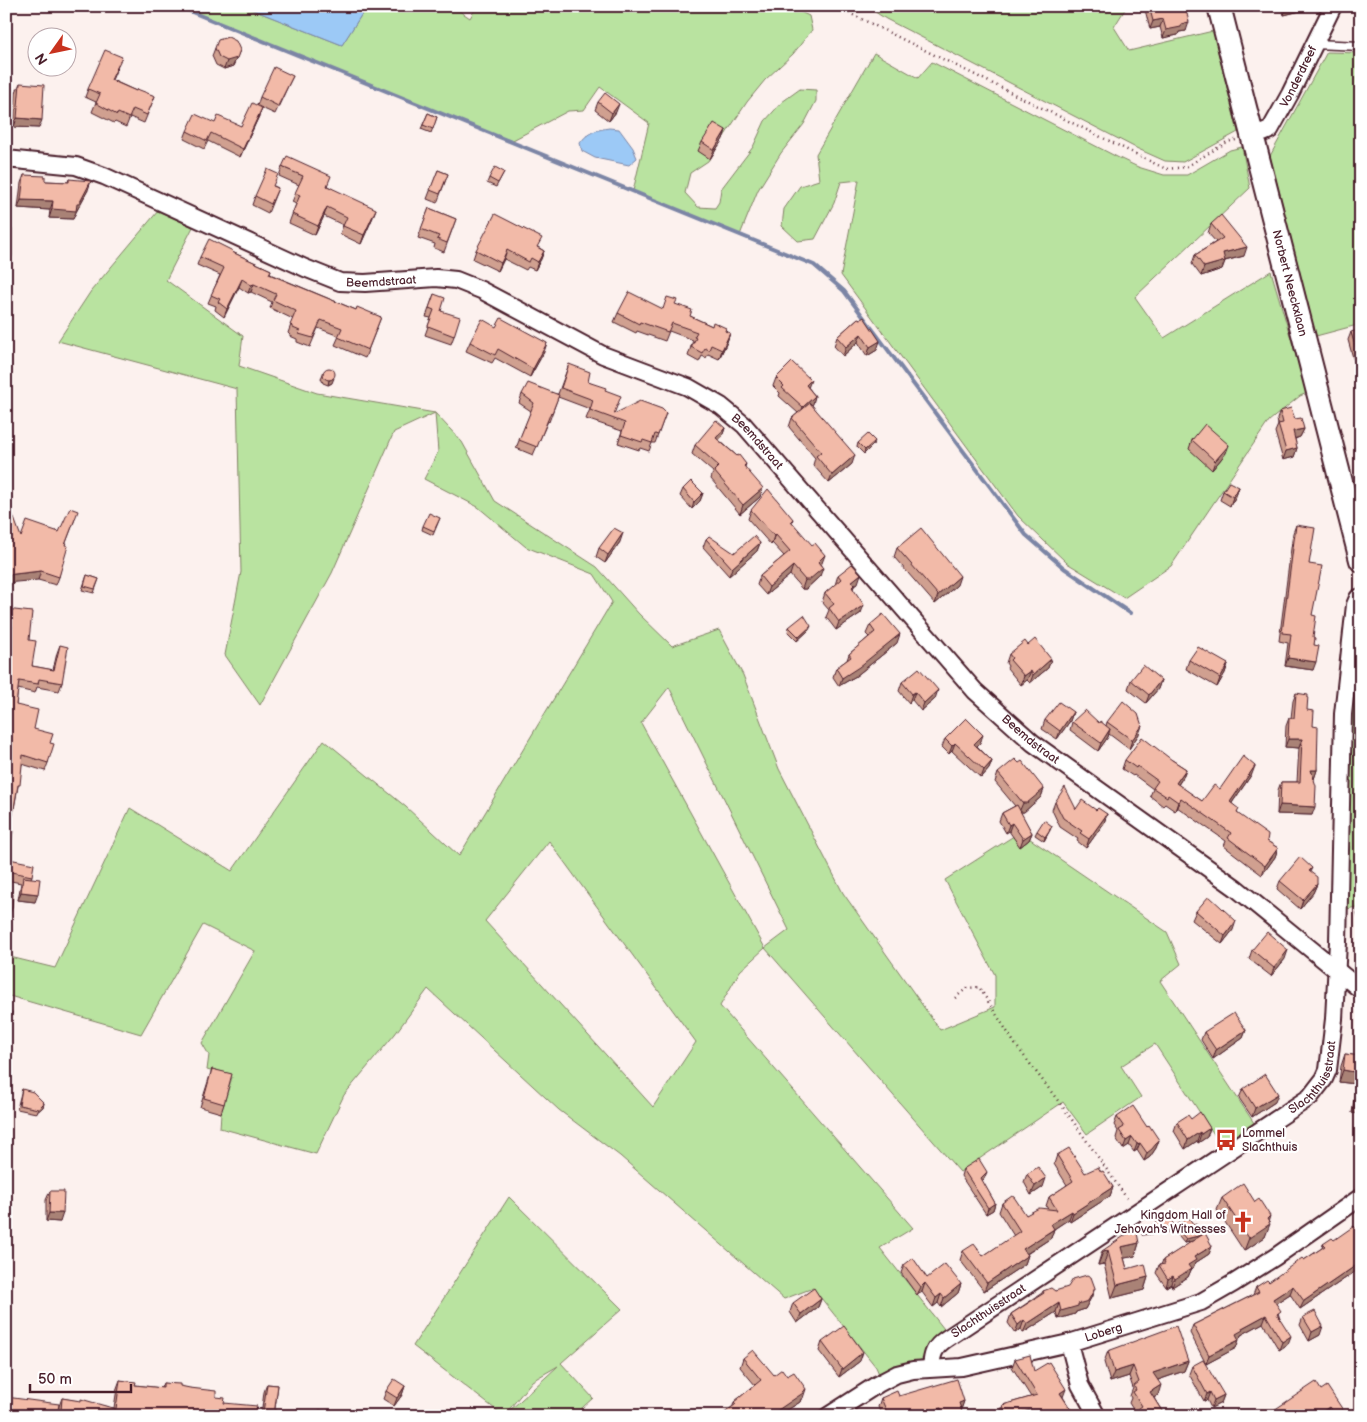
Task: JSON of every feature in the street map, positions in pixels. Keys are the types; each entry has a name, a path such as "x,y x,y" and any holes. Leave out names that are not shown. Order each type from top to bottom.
{"main road":[{"name":"Norbert Neeckxlaan","path":"1220,6 1361,560"}],"street":[{"name":"Vonderdreef","path":"1253,137 1270,130 1290,94 1333,6"},
{"name":"Beemdstraat","path":"6,159 76,166 104,176 304,268 340,282 365,283 436,278 456,280 481,290 603,355 688,387 721,406 744,425 975,691 1002,716 1033,744 1236,888 1361,990"},
{"name":"Slachthuisstraat","path":"931,1368 932,1355 937,1345 1310,1097 1318,1088 1328,1070 1330,1058 1337,969 1343,714 1355,605 1358,598 1361,597"},
{"name":"Loberg","path":"828,1416 897,1374 931,1368 962,1367 1069,1343 1200,1302 1275,1257 1361,1197"},
{"path":"1069,1343 1080,1385 1098,1416"}],"lane":[{"path":"1314,44 1361,46"}],"path":[{"path":"835,6 1166,168 1186,168 1227,142 1253,137"},
{"path":"955,998 967,988 979,987 1015,1044 1068,1114 1136,1211"}],"green space":[{"path":"177,6 243,6 342,45 367,6 452,6 470,18 477,6 788,6 809,16 812,30 793,54 765,80 747,102 708,161 690,173 685,193 698,207 715,208 719,202 721,189 753,147 765,121 782,102 800,89 816,90 816,101 804,124 781,153 758,190 740,235 633,191 649,123 600,87 584,110 568,111 511,141"},
{"path":"866,6 1127,6 1114,27 1129,51 1213,31 1238,132 1183,162 1165,161 1136,148 886,19"},
{"path":"1327,52 1361,53 1361,324 1316,336 1270,156"},
{"path":"874,53 918,78 932,62 1119,158 1138,167 1164,175 1187,175 1230,150 1242,147 1250,188 1135,297 1164,338 1271,271 1307,393 1300,396 1269,421 1171,566 1124,598 1067,563 1018,516 841,275 859,180 841,182 834,203 815,239 798,241 782,226 784,209 800,186 819,180 816,154"},
{"path":"158,211 193,227 166,280 243,336 239,366 317,393 435,413 394,432 332,573 260,705 225,655 241,572 237,389 58,341 91,291"},
{"path":"435,413 462,442 495,501 597,567 639,614 672,646 719,630 743,675 779,769 843,893 940,1030 995,1007 995,975 945,880 1020,832 1167,932 1181,964 1160,981 1256,1126 1223,1148 1155,1044 1121,1066 1141,1097 1087,1134 1063,1102 960,1172 765,948 740,971 720,1006 913,1228 880,1248 944,1329 935,1339 924,1357 918,1362 896,1366 879,1374 876,1367 813,1288 784,1299 620,1156 559,1110 428,989 395,1034 344,1095 316,1154 220,1128 221,1113 232,1077 207,1070 209,1055 202,1043 255,951 203,925 141,1034 6,995 6,956 55,968 130,808 232,871 324,740 406,807 459,856 612,602 594,574 526,547 478,507 424,479 438,452","holes":["669,687 789,930 765,948 641,723","549,841 696,1042 653,1107 485,921"]},
{"path":"1361,614 1361,906 1342,910 1345,758"},
{"path":"509,1197 622,1309 561,1363 593,1398 573,1416 504,1416 413,1346","holes":["558,1366 508,1412 532,1381"]}],"water":[{"path":"243,6 367,6 342,45"},
{"path":"609,128 619,129 633,148 637,158 629,165 595,158 582,151 580,143 586,136"}],"building":[{"path":"1149,6 1185,6 1189,22 1181,24 1181,27 1166,30 1163,19 1153,21"},
{"path":"228,37 236,41 240,50 237,58 227,61 219,57 215,48 218,40"},
{"path":"105,50 122,57 111,80 136,91 137,89 155,96 147,115 133,109 129,118 118,113 117,115 96,103 100,94 88,89"},
{"path":"274,67 293,76 278,106 260,97"},
{"path":"20,83 44,85 42,120 17,118"},
{"path":"605,93 619,104 612,113 598,102"},
{"path":"252,103 262,108 243,149 211,133 207,141 187,131 195,114 215,123 218,116 241,126"},
{"path":"428,113 437,117 433,129 423,125"},
{"path":"714,123 726,130 714,150 702,142"},
{"path":"287,156 331,176 327,186 376,209 364,235 343,226 347,217 327,207 318,226 292,214 300,195 295,193 303,176 282,167"},
{"path":"495,167 504,172 498,183 489,178"},
{"path":"267,169 278,174 273,186 278,188 271,204 255,196"},
{"path":"438,170 448,174 440,194 430,190"},
{"path":"24,175 45,176 45,181 69,182 69,179 91,181 79,204 77,204 76,211 52,209 53,201 21,200"},
{"path":"429,208 456,219 447,243 437,239 439,236 421,229"},
{"path":"495,214 542,238 537,247 544,251 538,262 531,258 529,262 507,250 501,263 476,250"},
{"path":"1221,215 1247,247 1223,253 1225,261 1204,267 1195,255 1223,238 1211,224"},
{"path":"6,229 12,229 12,256 6,256"},
{"path":"209,239 271,270 269,274 356,310 357,307 381,317 368,350 338,337 342,328 321,320 313,338 299,334 300,331 290,325 296,311 273,300 276,294 254,284 251,285 242,279 227,309 218,302 220,299 211,295 224,268 200,257"},
{"path":"629,292 663,309 667,297 677,300 675,304 692,310 690,316 712,326 713,322 726,328 725,331 730,333 722,350 711,345 709,350 705,348 702,353 691,347 697,332 672,323 668,332 640,322 639,324 618,313"},
{"path":"434,294 445,298 441,311 460,317 454,336 428,326 434,310 429,308"},
{"path":"864,317 880,341 870,347 861,334 846,347 837,337 858,318"},
{"path":"501,318 547,343 533,369 498,349 495,355 470,342 482,319 496,327"},
{"path":"1361,329 1361,355 1358,356 1351,332"},
{"path":"792,362 811,380 806,385 815,396 803,407 782,388 784,386 776,378"},
{"path":"569,364 590,372 588,382 606,388 605,390 621,396 614,414 640,401 662,409 666,413 658,435 655,434 652,443 643,440 642,442 621,435 625,423 590,410 593,400 561,388"},
{"path":"327,368 331,368 335,374 331,380 327,380 323,376 323,372"},
{"path":"528,383 559,395 537,447 519,440 534,403 522,394"},
{"path":"810,403 855,455 832,475 816,456 821,452 792,418"},
{"path":"1291,408 1295,419 1301,418 1304,429 1293,431 1297,448 1286,451 1278,424 1283,423 1280,411"},
{"path":"716,420 725,428 716,438 737,456 739,455 746,464 744,466 763,488 743,505 714,471 719,466 695,445"},
{"path":"1205,424 1229,445 1215,461 1192,440"},
{"path":"868,434 875,441 865,450 858,443"},
{"path":"691,481 703,493 694,502 683,489"},
{"path":"1229,482 1239,487 1233,497 1223,491"},
{"path":"768,489 793,519 791,521 812,545 815,543 825,555 818,562 823,568 809,580 805,580 793,566 769,587 760,576 790,551 751,510"},
{"path":"70,508 78,511 65,545 68,546 59,577 41,571 6,575 6,512 11,510 21,537 27,521 59,532"},
{"path":"429,513 440,518 434,531 423,526"},
{"path":"1296,525 1315,528 1309,564 1322,566 1312,615 1316,616 1313,637 1315,638 1314,645 1319,646 1316,662 1288,658 1291,634 1282,633"},
{"path":"614,528 623,533 608,555 599,548"},
{"path":"921,528 960,576 938,595 897,548"},
{"path":"709,536 734,553 754,536 760,543 732,568 706,539"},
{"path":"852,564 861,574 851,582 854,585 852,587 864,605 839,622 829,608 834,604 825,593 841,579 838,575"},
{"path":"87,575 99,579 95,589 84,586"},
{"path":"6,609 32,612 29,640 36,641 32,666 54,670 60,645 68,647 62,683 39,679 38,684 19,681 16,705 38,710 34,729 53,734 50,743 54,744 48,763 23,755 20,785 18,785 10,831 13,831 9,859 34,864 32,876 6,871 6,646 9,646 12,626 6,625"},
{"path":"883,614 900,634 859,667 842,678 836,668 851,657 849,654 875,632 870,625"},
{"path":"804,615 811,626 799,637 789,627"},
{"path":"1035,639 1051,659 1033,675 1031,671 1024,676 1010,660 1012,658 1009,654 1025,641 1028,645"},
{"path":"1198,647 1228,664 1220,678 1189,660"},
{"path":"1143,665 1161,680 1149,695 1131,680"},
{"path":"919,668 938,690 924,703 915,692 912,694 902,682"},
{"path":"1296,693 1308,695 1307,710 1314,711 1313,726 1318,727 1317,770 1311,770 1316,786 1315,807 1280,805 1281,782 1300,782 1302,739 1288,739 1289,718 1294,718"},
{"path":"1123,701 1138,714 1142,726 1132,740 1107,722"},
{"path":"1059,702 1073,712 1060,731 1045,720"},
{"path":"1085,710 1099,723 1100,721 1110,729 1101,743 1072,722"},
{"path":"966,718 983,735 974,744 992,761 984,770 955,743 952,746 945,739"},
{"path":"1142,737 1186,769 1176,783 1202,801 1214,785 1220,789 1243,756 1255,766 1230,802 1239,809 1237,813 1268,835 1267,841 1278,848 1265,866 1228,838 1231,833 1181,798 1178,802 1153,788 1158,781 1125,760"},
{"path":"1015,759 1019,763 1022,761 1044,789 1027,803 1023,803 998,773"},
{"path":"1065,787 1076,809 1082,800 1096,810 1098,808 1107,814 1089,839 1080,833 1082,831 1063,818 1055,802"},
{"path":"1017,805 1032,833 1023,839 1012,823 1009,825 1002,813"},
{"path":"1044,820 1052,826 1045,837 1037,831"},
{"path":"1300,857 1312,868 1309,871 1317,877 1317,884 1303,900 1280,881"},
{"path":"23,877 40,879 38,894 21,892"},
{"path":"6,894 13,894 12,908 6,908"},
{"path":"1209,896 1236,921 1225,936 1196,911"},
{"path":"1267,932 1288,950 1274,968 1252,950"},
{"path":"6,1010 12,1012 6,1033"},
{"path":"1234,1013 1246,1030 1216,1050 1204,1032"},
{"path":"1345,1054 1361,1056 1361,1101 1356,1101 1360,1073 1343,1070"},
{"path":"212,1069 232,1074 224,1104 204,1098"},
{"path":"1265,1074 1278,1094 1255,1108 1243,1089"},
{"path":"22,1089 33,1092 44,1103 38,1109 19,1105"},
{"path":"1133,1106 1147,1127 1149,1125 1159,1140 1147,1153 1140,1143 1137,1144 1132,1137 1126,1141 1119,1130 1124,1127 1117,1117"},
{"path":"1200,1112 1210,1128 1188,1140 1177,1122 1188,1115 1191,1119"},
{"path":"1069,1148 1085,1173 1098,1167 1101,1172 1103,1171 1113,1187 1073,1213 1072,1211 1051,1224 1054,1229 1023,1249 1028,1255 987,1283 963,1251 974,1244 983,1256 1020,1231 1002,1203 1012,1196 1026,1215 1039,1208 1057,1210 1049,1197 1073,1181 1057,1155"},
{"path":"979,1159 987,1172 981,1178 995,1203 988,1208 963,1169"},
{"path":"1038,1167 1046,1178 1035,1186 1027,1174"},
{"path":"1243,1183 1255,1202 1259,1199 1270,1216 1267,1219 1270,1224 1249,1238 1222,1198"},
{"path":"50,1191 64,1191 63,1213 49,1213"},
{"path":"1167,1215 1175,1226 1188,1217 1194,1225 1196,1224 1202,1235 1186,1239 1176,1227 1144,1231"},
{"path":"1354,1226 1359,1232 1361,1231 1361,1262 1304,1301 1293,1286 1273,1299 1281,1311 1277,1314 1291,1336 1282,1342 1266,1315 1242,1328 1243,1330 1236,1334 1239,1340 1209,1355 1193,1325 1259,1292 1256,1287 1267,1280 1269,1282 1302,1258 1304,1260 1325,1246 1323,1244 1332,1238 1334,1240"},
{"path":"1136,1228 1139,1243 1121,1247 1127,1269 1145,1264 1148,1277 1117,1285 1108,1251 1102,1251"},
{"path":"1205,1233 1212,1246 1194,1257 1196,1260 1188,1265 1191,1269 1175,1279 1173,1276 1168,1279 1159,1265 1165,1264 1163,1260"},
{"path":"913,1258 927,1278 945,1264 961,1284 944,1298 941,1294 936,1298 925,1283 921,1287 904,1265"},
{"path":"1087,1275 1091,1277 1095,1288 1088,1301 1061,1311 1059,1303 1027,1324 1024,1320 1018,1325 1011,1314 1044,1293 1043,1291 1051,1288 1055,1291 1068,1287 1073,1279"},
{"path":"814,1288 821,1299 801,1314 793,1303"},
{"path":"1315,1311 1323,1326 1312,1332 1303,1317"},
{"path":"844,1326 863,1352 842,1369 822,1342"},
{"path":"1176,1326 1188,1361 1153,1373 1161,1385 1150,1392 1165,1416 1134,1416 1132,1413 1142,1406 1133,1392 1136,1390 1134,1386 1139,1382 1133,1366 1114,1372 1108,1351"},
{"path":"753,1350 774,1375 782,1369 787,1376 794,1372 806,1389 770,1416 721,1416 736,1404 734,1402 761,1380 743,1358"},
{"path":"1030,1355 1034,1371 1049,1362 1066,1389 1060,1393 1075,1416 1052,1416 1049,1411 1041,1416 1031,1416 1029,1410 1006,1416 1003,1405 1037,1395 1015,1359"},
{"path":"1203,1360 1224,1395 1214,1400 1210,1392 1207,1394 1192,1366"},
{"path":"394,1379 405,1386 397,1398 386,1391"},
{"path":"957,1379 964,1401 959,1403 962,1412 943,1416 941,1408 912,1416 910,1413 903,1416 875,1416 886,1410 881,1398 897,1391 899,1396"},
{"path":"120,1380 136,1382 135,1385 163,1388 163,1383 180,1384 180,1386 190,1388 216,1391 216,1397 225,1398 224,1403 257,1406 256,1416 82,1416 61,1411 62,1398 81,1401 81,1399 116,1409"},
{"path":"1316,1382 1321,1390 1327,1386 1347,1416 1337,1416 1329,1407 1316,1416 1273,1416 1271,1412"},
{"path":"267,1384 278,1385 274,1415 263,1413"},
{"path":"6,1397 59,1404 57,1416 10,1416 10,1411 6,1411"},
{"path":"450,1409 460,1416 445,1416"},
{"path":"281,1410 318,1415 319,1410 335,1413 335,1415 339,1416 281,1416"}],"waterway":[{"path":"177,6 814,265 844,291 1026,535 1064,568 1130,613"}],"place":[{"name":"Lommel Slachthuis","path":"1226,1140"},
{"name":"Kingdom Hall of Jehovah's Witnesses","path":"1243,1222"}]}
